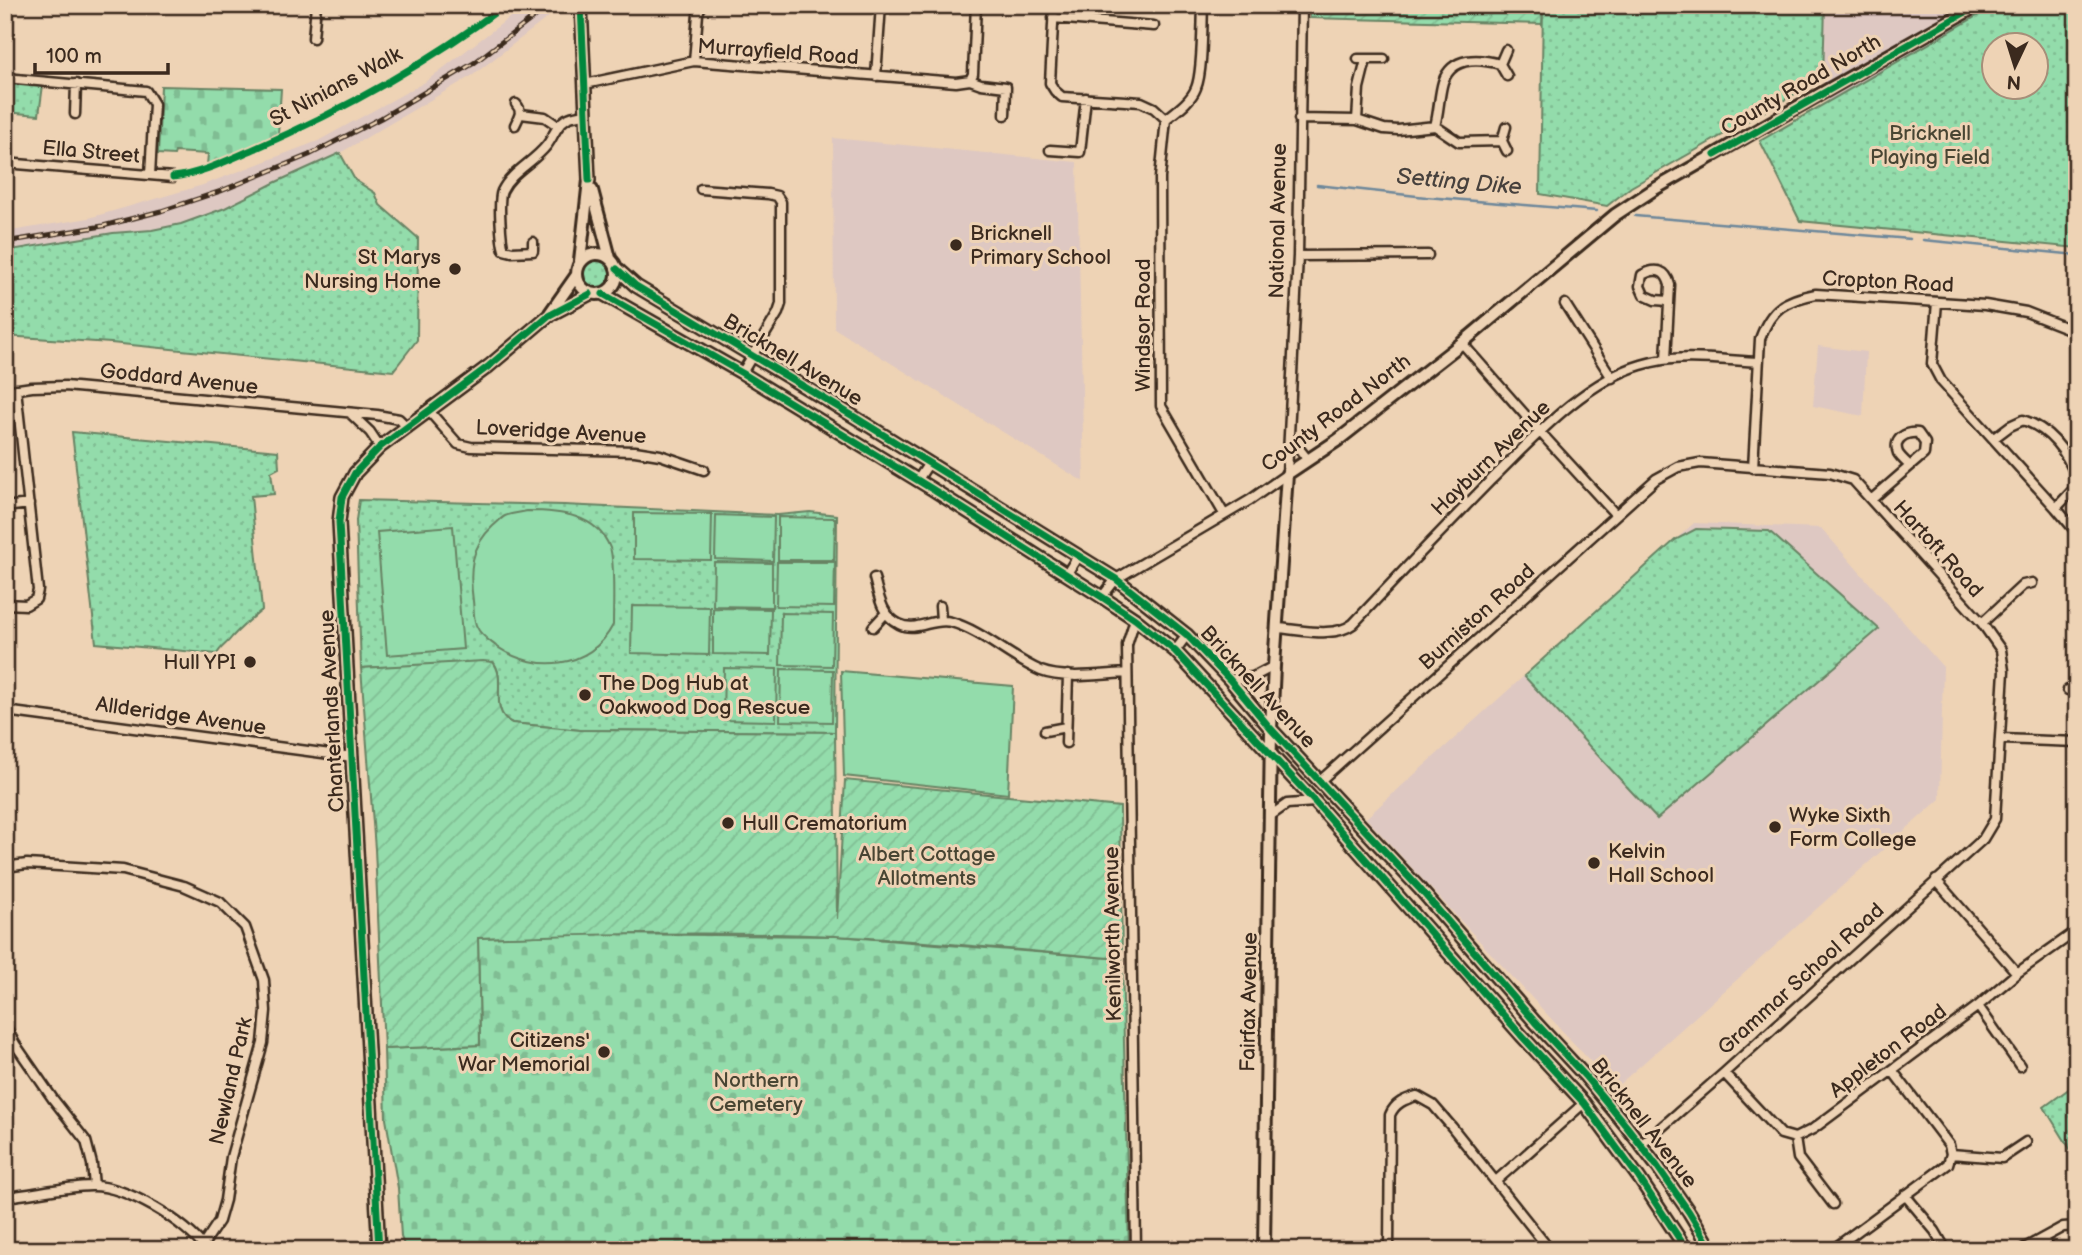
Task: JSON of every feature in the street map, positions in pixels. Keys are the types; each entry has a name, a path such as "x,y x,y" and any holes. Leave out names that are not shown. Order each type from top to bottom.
{"street":[{"path":"313,37 316,5"},
{"path":"581,5 589,180 576,276 580,287 590,293 603,293 612,288 617,279 617,269 610,258 589,180"},
{"path":"694,61 701,5"},
{"path":"876,76 881,5"},
{"path":"970,80 973,74 976,5"},
{"path":"1054,5 1050,83 1055,90 1062,97 1141,102 1154,108 1166,119 1183,105 1196,88 1200,66 1203,5"},
{"name":"National Avenue","path":"1271,755 1298,256 1302,5"},
{"name":"County Road North","path":"1102,597 1116,579 1250,500 1338,440 1462,343 1615,215 1801,104 1978,5"},
{"path":"1053,18 1154,26"},
{"path":"1500,64 1506,50"},
{"path":"1357,120 1362,59 1384,59"},
{"path":"1435,126 1443,82 1455,64 1473,60 1500,64"},
{"name":"Murrayfield Road","path":"585,84 694,61 876,76 964,82 970,80 1006,87 1005,115"},
{"path":"1500,64 1507,76"},
{"path":"5,78 146,91 154,104 150,175"},
{"path":"75,114 76,84"},
{"path":"1050,150 1080,152 1086,98"},
{"path":"516,104 521,114"},
{"path":"521,114 545,117 558,126"},
{"path":"515,125 521,114"},
{"path":"533,242 533,251 504,250 500,194 509,181 548,144 558,126 569,117 587,114"},
{"name":"Windsor Road","path":"1166,119 1160,178 1161,406 1224,514"},
{"path":"1299,119 1357,120 1384,129 1398,130 1435,126 1459,142 1502,141"},
{"path":"1506,127 1502,141 1507,151"},
{"name":"Ella Street","path":"5,163 173,177"},
{"path":"701,189 768,194 777,196 781,202 778,313 742,373"},
{"path":"580,261 587,255 601,254 610,258"},
{"path":"1298,256 1428,255"},
{"name":"Bricknell Avenue","path":"617,269 636,286 1116,579 1187,635 1446,917 1535,1022 1585,1076 1641,1145 1689,1212 1712,1250"},
{"path":"1666,359 1670,285 1667,276 1661,272 1650,271 1642,275 1640,286 1644,295 1669,301"},
{"name":"Chanterlands Avenue","path":"548,316 576,276"},
{"name":"Chanterlands Avenue","path":"380,1249 340,522 342,497 355,472 380,447 489,366 548,316 590,293"},
{"name":"Bricknell Avenue","path":"603,293 742,373 917,481 1102,597 1175,651 1315,802 1584,1103 1640,1178 1687,1250"},
{"name":"Cropton Road","path":"1753,468 1760,339 1766,322 1775,311 1796,298 1816,294 1984,305 2026,312 2076,331"},
{"path":"1937,302 1932,364 1941,381 2077,533"},
{"path":"1565,304 1612,378"},
{"path":"1462,343 1616,515"},
{"name":"Hayburn Avenue","path":"1276,628 1334,632 1345,630 1541,433 1573,403 1612,378 1640,365 1666,359 1758,362"},
{"name":"Goddard Avenue","path":"5,391 65,386 350,413 399,419 408,428"},
{"path":"5,604 26,605 36,599 37,576 16,389"},
{"name":"Loveridge Avenue","path":"429,411 458,444 471,447 635,452 660,455 704,470"},
{"path":"350,413 370,432 380,447"},
{"path":"1994,438 2023,420 2036,424 2059,445 2070,461 2077,479 2073,489 2056,508"},
{"path":"1290,437 1308,460"},
{"path":"917,481 929,463"},
{"name":"Hartoft Road","path":"1656,479 1678,467 1700,463 1830,473 1853,480 1982,623 2001,650 2004,671 1995,819 1983,839"},
{"path":"1871,500 1910,466"},
{"name":"Burniston Road","path":"1321,780 1656,479"},
{"path":"5,507 29,504"},
{"path":"1066,575 1078,556"},
{"path":"874,578 886,614 900,625 916,627 941,620 951,622 1043,672 1068,675 1127,673"},
{"path":"1982,623 2023,585 2032,583"},
{"path":"940,606 941,620"},
{"path":"873,627 886,614"},
{"name":"Kenilworth Avenue","path":"1135,619 1126,645 1136,1250"},
{"path":"1175,651 1187,635"},
{"name":"Bricknell Avenue","path":"1230,680 1253,677 1274,666"},
{"path":"1066,743 1068,675"},
{"name":"Allderidge Avenue","path":"5,711 353,757"},
{"path":"1045,731 1066,727"},
{"path":"2001,739 2077,742"},
{"name":"Fairfax Avenue","path":"1264,1250 1271,755"},
{"path":"1270,816 1287,804 1315,802"},
{"name":"Grammar School Road","path":"1641,1145 1983,839"},
{"name":"Newland Park","path":"5,867 27,864 123,870 184,886 220,902 245,927 264,980 266,1011 262,1043 231,1157 225,1200 219,1221 204,1248 174,1220 131,1195 94,1186 5,1197"},
{"path":"1936,880 2017,973"},
{"name":"Appleton Road","path":"1795,1138 1814,1129 1978,1006 2017,973 2076,932"},
{"path":"1978,1006 2020,1066"},
{"path":"1521,1035 1535,1022"},
{"path":"5,1025 52,1099 86,1141 94,1186"},
{"path":"1832,1250 1948,1164 1951,1154 1949,1145 1892,1070"},
{"path":"1724,1073 1781,1134 1795,1138 1798,1158 1833,1204"},
{"path":"1389,1250 1390,1115 1403,1100 1417,1096 1433,1105 1550,1250"},
{"path":"1496,1181 1584,1103"},
{"path":"1951,1154 2003,1158 2026,1142"},
{"path":"1905,1195 1947,1250"},
{"path":"2021,1250 2063,1227 2077,1226"},
{"path":"2043,1238 2050,1250"}],"shaded area":[{"path":"526,5 564,5 473,75 340,153 225,208 181,224 152,230 113,233 5,251 5,232 89,218 203,185 318,141 425,82"},
{"path":"1825,5 1996,5 1828,102 1823,78"},
{"name":"Bricknell Primary School","path":"833,138 1077,162 1084,482 834,328"},
{"path":"1818,346 1866,352 1863,416 1813,406"},
{"path":"1694,523 1821,528 1943,667 1940,799 1614,1089 1366,818"}],"green space":[{"path":"1310,5 1543,5 1542,24 1310,18"},
{"path":"1543,5 1825,5 1823,78 1631,187 1607,206 1540,194"},
{"name":"Bricknell Playing Field","path":"1996,5 2077,5 2077,248 1800,221 1760,141"},
{"path":"5,81 43,85 39,115 5,112"},
{"path":"161,86 281,89 278,135 207,165 208,154 158,154"},
{"path":"340,153 355,180 375,193 380,205 418,238 417,340 393,371 111,343 5,336 5,251 181,224 225,208"},
{"path":"598,258 609,262 613,273 609,284 598,288 587,284 583,273 587,262"},
{"path":"72,432 278,451 279,468 271,472 274,494 251,496 262,610 217,654 96,643"},
{"path":"359,500 564,505 778,515 810,512 837,515 835,732 580,730 512,723 501,711 499,677 493,662 361,668 356,520"},
{"path":"527,511 564,514 586,521 604,537 612,554 613,625 603,640 576,659 544,663 511,655 483,635 476,624 471,580 473,560 480,542 505,516"},
{"path":"634,513 712,514 711,560 634,559"},
{"path":"716,515 774,517 773,561 715,559"},
{"path":"778,517 835,518 834,560 778,560"},
{"path":"453,526 463,649 387,655 377,532"},
{"path":"1696,529 1769,531 1879,629 1657,819 1524,676 1675,540"},
{"path":"714,562 772,563 772,607 713,606"},
{"path":"777,562 835,562 834,607 776,606"},
{"path":"632,606 710,607 709,655 631,653"},
{"path":"713,608 771,609 770,655 713,654"},
{"path":"781,613 833,614 832,666 780,665"},
{"name":"Albert Cottage Allotments","path":"493,662 497,669 501,711 512,723 580,730 835,732 837,919 845,780 1120,807 1122,959 790,934 478,938 480,1045 384,1049 375,849 361,668"},
{"path":"724,668 777,669 776,721 723,720"},
{"path":"781,669 833,670 832,722 780,721"},
{"path":"841,671 1013,686 1008,794 844,776"},
{"name":"Northern Cemetery","path":"592,934 837,936 1122,959 1129,1250 406,1250 401,1237 398,1188 386,1119 384,1049 480,1045 478,938"},
{"path":"2077,1083 2077,1160 2044,1107"}],"waterway":[{"name":"Setting Dike","path":"1317,185 1597,211"},
{"name":"Setting Dike","path":"1635,216 1910,239"},
{"name":"Setting Dike","path":"1923,240 2077,255"}],"railway":[{"path":"5,242 103,226 161,211 221,191 309,155 381,118 474,63 550,5"}],"cycle path":[{"name":"St Ninians Walk","path":"173,177 224,162 352,102 446,47 505,5"},
{"path":"581,5 589,180"},
{"path":"1715,155 1978,5"},
{"path":"617,269 636,286 853,416 1116,579 1187,635 1419,888 1585,1076 1657,1166 1712,1250"},
{"path":"379,1250 339,522 342,497 355,473 380,447 489,366 548,316 590,294"},
{"path":"603,294 742,373 932,489 1102,597 1175,651 1315,802 1584,1103 1687,1250"}],"place":[{"name":"Bricknell Primary School","path":"956,245"},
{"name":"St Marys Nursing Home","path":"455,269"},
{"name":"Hull YPI","path":"250,662"},
{"name":"The Dog Hub at Oakwood Dog Rescue","path":"585,695"},
{"name":"Hull Crematorium","path":"728,823"},
{"name":"Wyke Sixth Form College","path":"1775,827"},
{"name":"Kelvin Hall School","path":"1594,863"},
{"name":"Citizens' War Memorial","path":"604,1052"}]}
